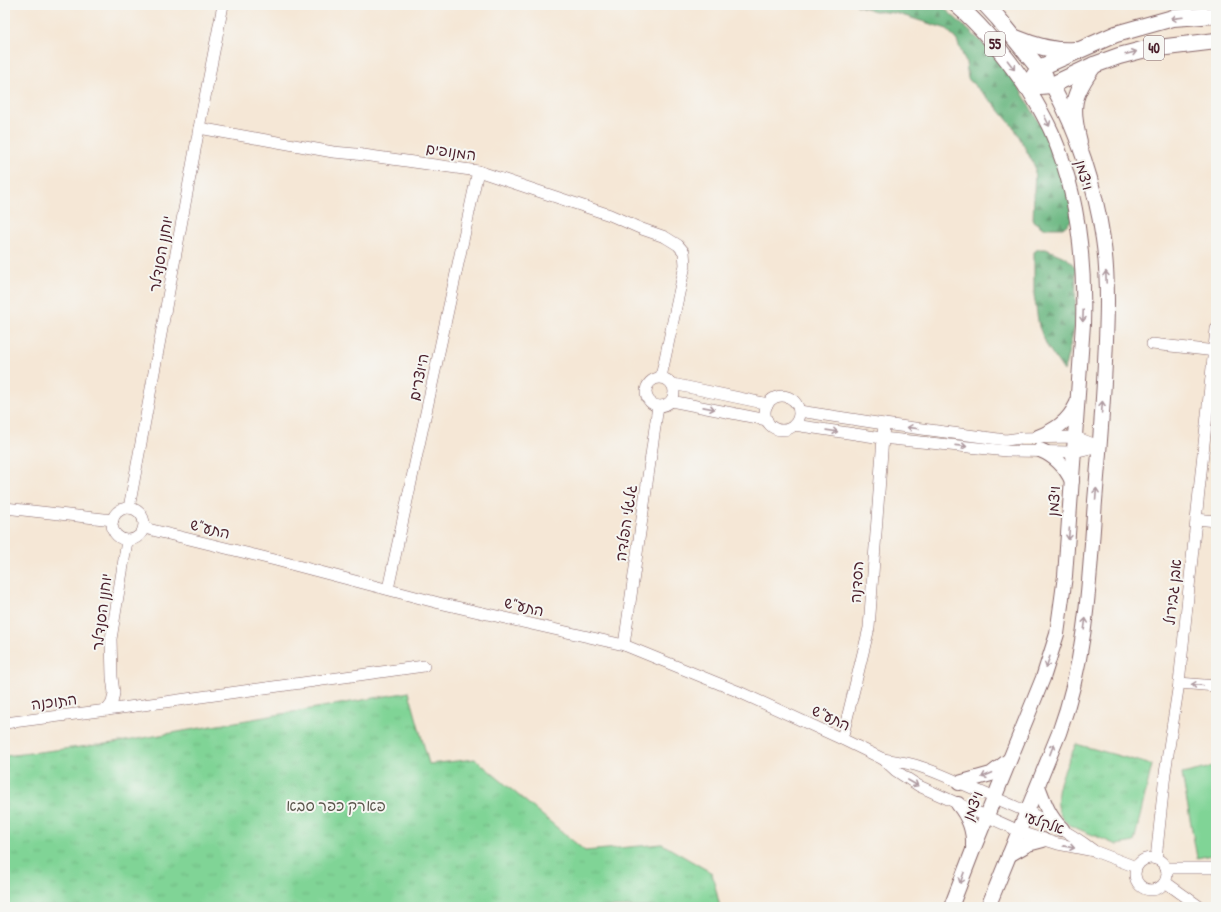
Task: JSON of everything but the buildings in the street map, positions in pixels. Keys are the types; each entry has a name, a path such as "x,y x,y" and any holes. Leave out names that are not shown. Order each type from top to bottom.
{"highway":[{"name":"55","path":"957,5 968,14 1001,51 1027,87"},
{"name":"55","path":"986,5 1052,85"},
{"name":"40","path":"1014,38 1037,46 1052,49 1080,49 1116,34 1173,18 1216,15"},
{"name":"40","path":"1027,87 1052,85 1118,56 1142,50 1216,41"},
{"path":"1027,87 1039,68 1080,49"},
{"path":"1078,142 1074,118 1074,101 1078,88 1094,66"}],"main road":[{"name":"ויצמן","path":"988,907 1038,786 1068,707 1081,653 1088,595 1100,446 1106,339 1106,270 1103,240 1099,214 1087,168 1078,142 1052,85"},
{"name":"ויצמן","path":"951,907 1043,678 1057,634 1065,576 1084,300 1082,256 1073,198 1060,155 1052,133 1040,108 1027,87"},
{"path":"1072,481 1066,470 1039,444 1062,424 1073,412 1076,405"},
{"path":"960,783 991,774 1003,766 1010,758"},
{"path":"1038,786 1050,814 1056,824 1062,829"},
{"path":"958,804 964,810 970,826 973,837 973,850"},
{"path":"1009,855 1028,844 1043,840"}],"street":[{"name":"יוחנן הסנדלר","path":"129,508 223,5"},
{"name":"המנופים","path":"199,128 333,152 478,171 610,216 665,237 678,244 684,252 685,265 661,377"},
{"name":"היוצרים","path":"388,590 478,171"},
{"name":"אבן גבירול","path":"1156,859 1165,773 1178,683 1215,351 1216,329"},
{"path":"1152,344 1215,351"},
{"path":"673,384 675,393 671,401 667,404 658,406 650,402 647,397 646,388 652,380 661,377 666,378 673,384 768,404"},
{"path":"767,420 766,409 768,404 776,398 786,397 795,402 799,411 797,421 794,426"},
{"path":"671,401 767,420 774,427 784,430 794,426 882,438 1007,451 1075,438 1100,446"},
{"name":"גלגלי הפלדה","path":"624,645 658,406"},
{"path":"799,411 1004,440 1021,438 1039,444 1074,452 1100,446"},
{"name":"הסדנה","path":"842,739 869,628 884,424"},
{"path":"1007,451 1021,438"},
{"path":"5,508 112,520"},
{"path":"129,508 139,512 144,522 144,528 136,539 127,541 115,534 112,520 119,511 129,508"},
{"path":"1196,519 1216,521"},
{"name":"התע\"ש","path":"144,528 439,603 624,645 737,691 842,739 883,759 907,779 919,786 987,816"},
{"name":"יוחנן הסנדלר","path":"107,710 112,703 114,693 111,639 127,541"},
{"name":"התוכנה","path":"5,723 424,666"},
{"path":"1178,683 1216,686"},
{"name":"התע\"ש","path":"883,759 916,765 1027,812"},
{"name":"אלקלעי","path":"1027,812 1062,829 1079,839 1094,851"},
{"name":"אלקלעי","path":"987,816 1043,840 1094,851 1136,867"},
{"path":"1150,858 1156,859 1163,863 1166,868 1165,882 1159,888 1154,890 1144,889 1135,879 1136,867 1143,860 1150,858"},
{"path":"1166,868 1216,868"},
{"path":"1165,882 1200,907"}],"green space":[{"path":"856,5 941,5 986,46 1017,84 1044,131 1066,180 1073,219 1063,228 1043,228 1033,221 1035,167 1015,129 994,104 968,79 966,63 957,41 947,29 895,13 875,11"},
{"path":"1038,249 1046,249 1067,258 1076,268 1075,325 1064,371 1047,346 1039,327 1034,295 1034,252"},
{"name":"פארק כפר סבא","path":"409,692 429,764 475,759 585,851 662,844 712,873 720,907 5,907 5,756 114,743"},
{"path":"1076,744 1152,765 1134,842 1117,845 1069,825 1062,816 1058,807 1059,786"},
{"path":"1216,766 1216,854 1197,858 1182,774"}]}
